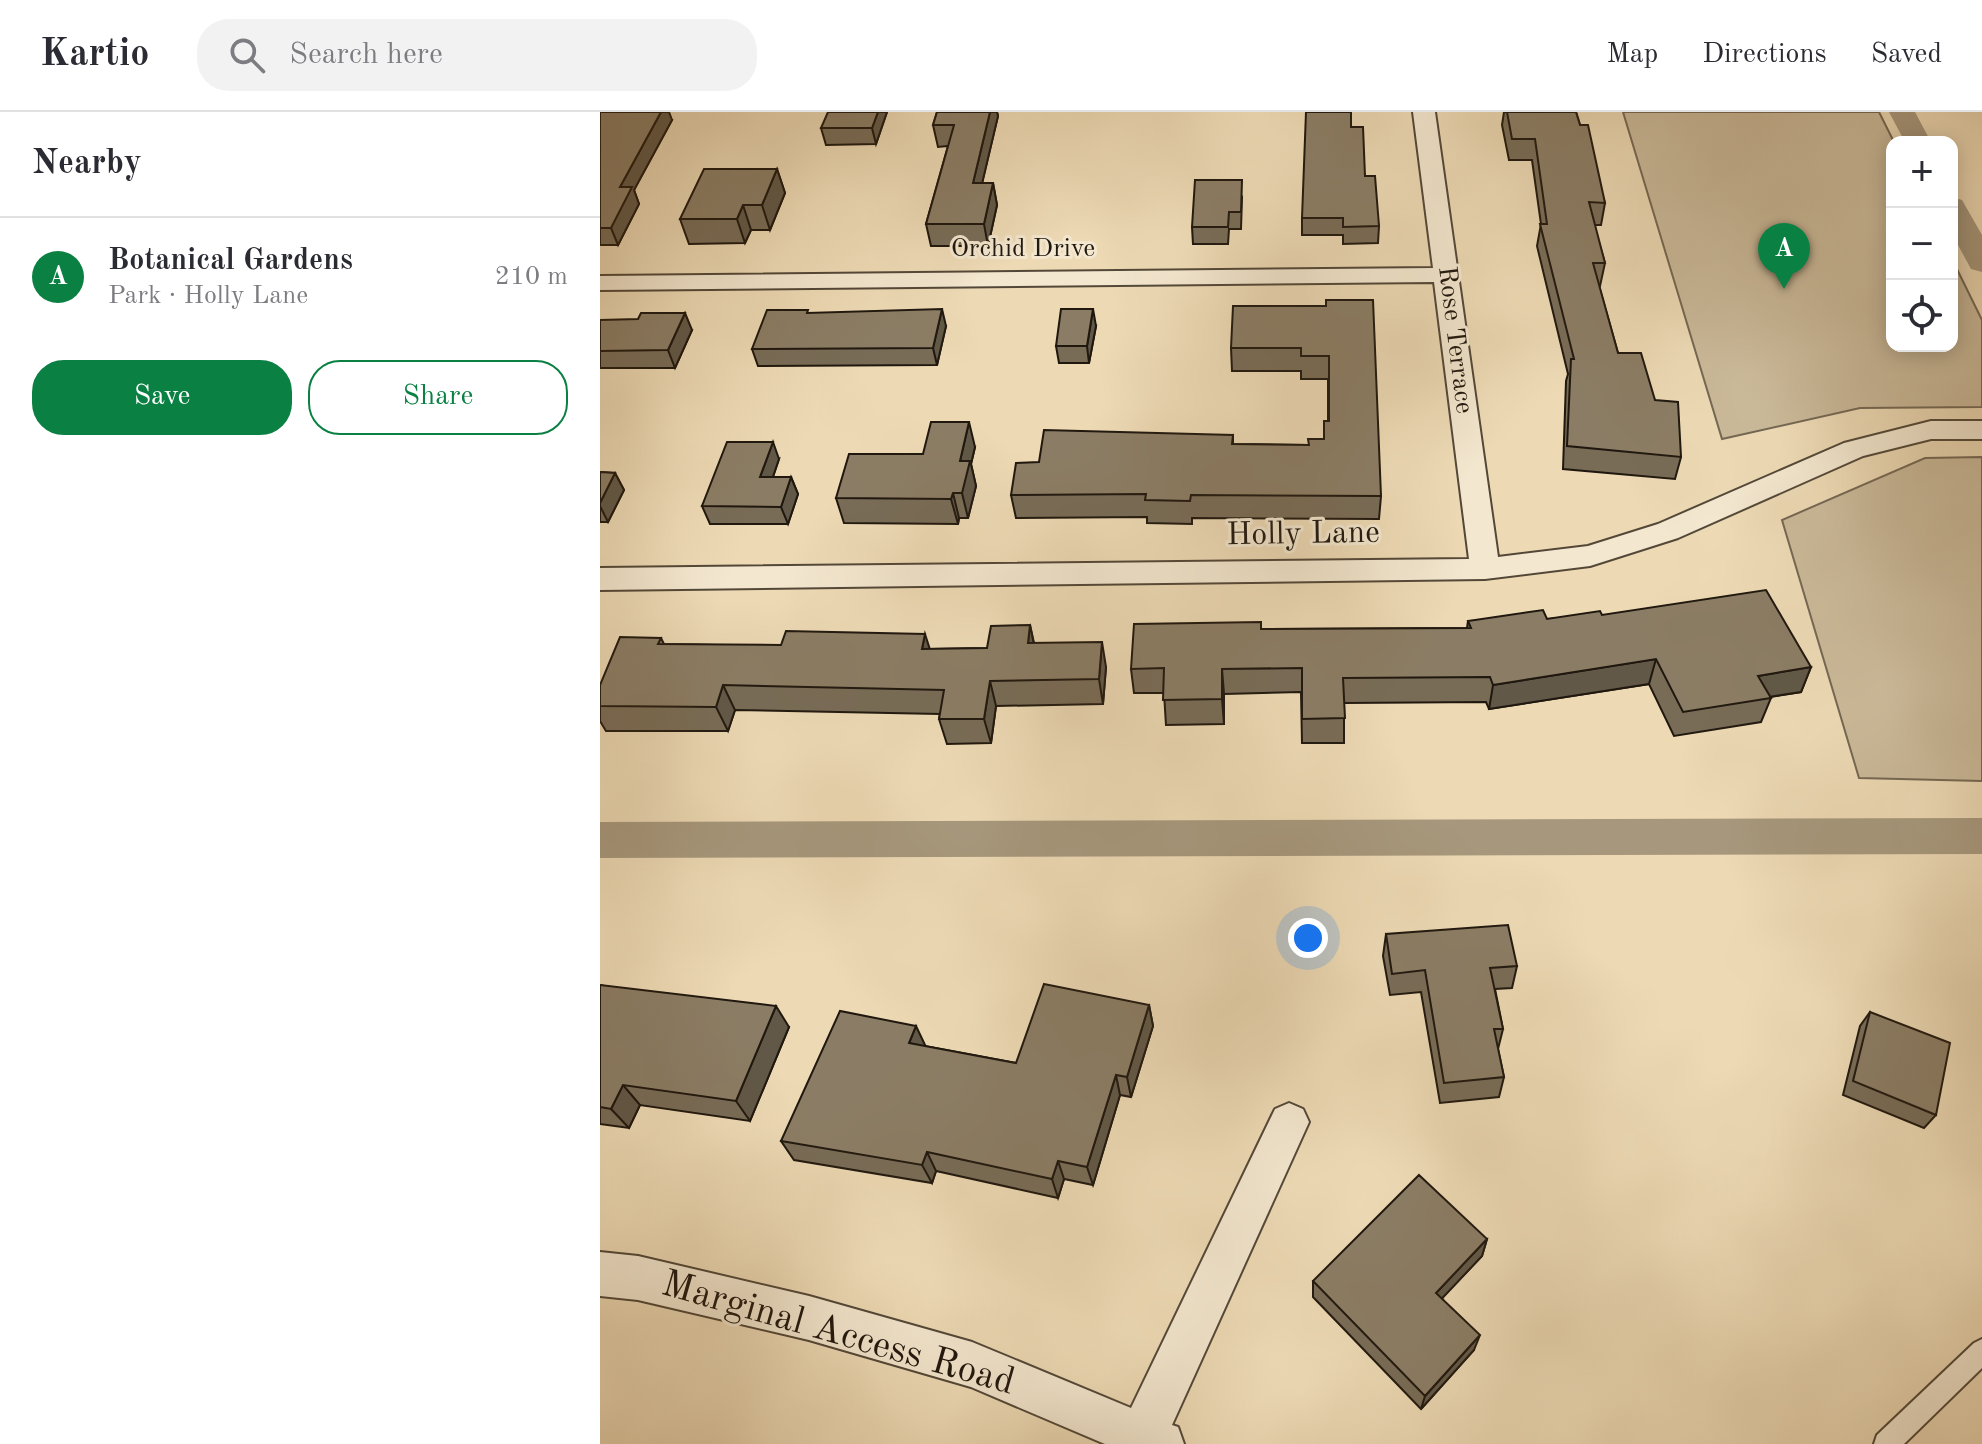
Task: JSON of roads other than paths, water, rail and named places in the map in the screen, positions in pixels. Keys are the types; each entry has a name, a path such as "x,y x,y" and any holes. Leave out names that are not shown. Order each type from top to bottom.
{"street":[{"name":"Rose Terrace","path":"1424,112 1485,569"},
{"name":"Orchid Drive","path":"600,283 1446,275"},
{"name":"Holly Lane","path":"600,579 1485,569 1590,556 1668,531 1854,449 1931,430 1982,430"},
{"path":"1152,1439 1289,1122"},
{"name":"Marginal Access Road","path":"600,1274 638,1278 809,1318 972,1365 1152,1439"}],"lane":[{"path":"1886,1444 1982,1351"}],"waterway":[{"path":"1902,112 1915,136"},
{"path":"1953,208 1982,263"},
{"path":"600,840 1982,836"}],"place":[{"name":"Botanical Gardens","path":"1784,289"}]}
